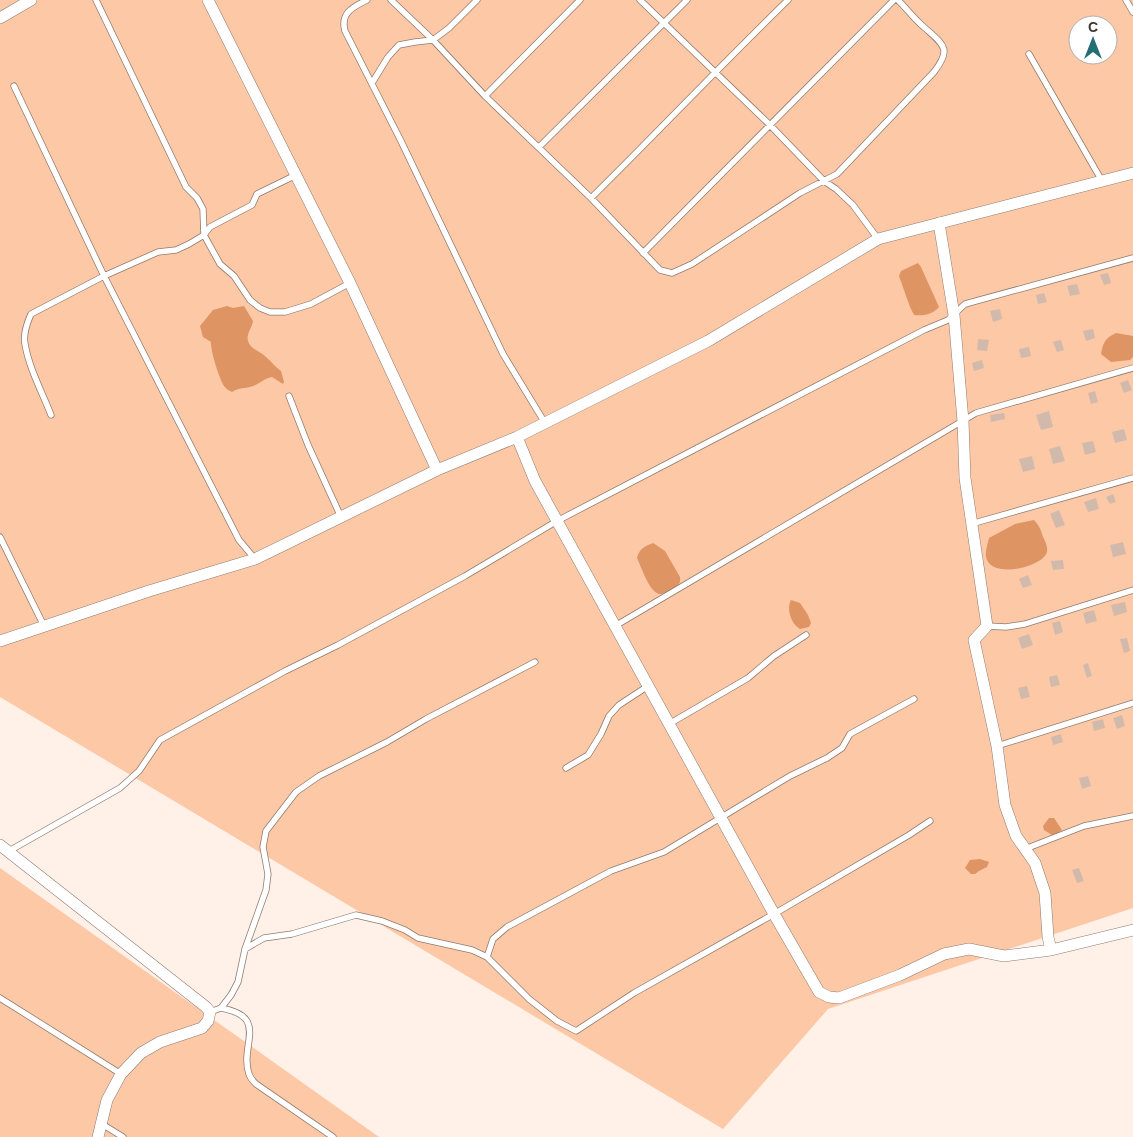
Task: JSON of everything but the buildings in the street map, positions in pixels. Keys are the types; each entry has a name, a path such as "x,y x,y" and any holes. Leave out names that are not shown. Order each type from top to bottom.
{"street":[{"path":"208,0 350,284 437,470"},
{"path":"0,18 27,1"},
{"path":"0,641 255,559 437,470 517,437 708,341 878,240 1133,173"},
{"path":"939,223 954,315 963,421 965,478 987,626 974,640 997,746 1005,805 1016,836 1035,863 1045,893 1050,950"},
{"path":"517,437 535,480 557,521 819,992 828,997 839,998 900,975 944,954 970,949 1004,956 1050,950 1133,930"},
{"path":"4,848 206,1006 210,1012 208,1021 202,1028 160,1042 141,1053 121,1074 107,1100 98,1137"}],"lane":[{"path":"96,0 186,187 197,198 203,209 204,235 220,264 234,276 250,300 260,308 270,312 285,312 311,304 350,284"},
{"path":"367,0 347,12 343,24 345,31 401,141 503,354 544,423"},
{"path":"391,0 433,40 484,96 591,198 660,270 672,273 692,264 800,193 837,174 942,62 943,46 938,38 925,28 898,0"},
{"path":"372,83 388,57 399,45 433,40 449,28 477,0"},
{"path":"484,96 580,0"},
{"path":"640,0 769,124 824,181 853,205 878,240"},
{"path":"539,147 687,0"},
{"path":"591,198 688,102 714,72 788,0"},
{"path":"643,253 894,0"},
{"path":"1126,0 1133,12"},
{"path":"1029,54 1102,181"},
{"path":"14,86 104,276 240,540 255,559"},
{"path":"51,415 25,343 26,326 31,314 104,276 158,252 176,250 189,244 204,235 210,227 252,205 256,194 296,175"},
{"path":"4,848 120,788 140,771 160,740 285,671 338,646 465,576 557,521 924,330 941,325 965,304 1133,258"},
{"path":"615,626 976,413 1133,368"},
{"path":"290,396 308,445 340,517"},
{"path":"971,524 1133,478"},
{"path":"0,536 44,626"},
{"path":"987,626 1006,627 1025,624 1133,590"},
{"path":"669,724 748,678 774,656 806,635"},
{"path":"221,1008 238,982 245,949 266,890 268,874 263,847 266,831 296,792 320,776 536,662"},
{"path":"566,768 588,755 609,716 619,705 648,686"},
{"path":"487,957 493,939 506,927 611,871 664,852 783,780 827,758 842,748 850,734 914,699"},
{"path":"997,746 1133,704"},
{"path":"1025,849 1084,826 1133,816"},
{"path":"245,949 264,938 292,934 356,915 382,921 405,930 418,938 472,950 487,957 529,999 556,1021 576,1031 634,993 774,914 930,821"},
{"path":"0,998 121,1074"},
{"path":"210,1012 221,1008 234,1010 243,1016 249,1025 250,1037 247,1066 249,1076 256,1084 334,1137"},
{"path":"102,1124 122,1137"}],"shaded area":[{"path":"0,0 1133,0 1133,908 828,1009 723,1129 0,697"},
{"path":"918,263 939,307 927,314 914,315 899,276 901,271"},
{"path":"227,306 233,308 244,306 253,321 248,336 249,344 281,371 283,384 272,377 253,386 237,389 232,392 223,384 212,351 211,342 203,337 200,326 213,310"},
{"path":"1116,333 1133,336 1133,357 1130,360 1111,362 1101,354 1105,341"},
{"path":"1034,520 1040,528 1047,546 1047,552 1043,557 1036,562 1017,569 997,568 990,564 986,557 989,538 1015,524"},
{"path":"653,543 665,551 680,577 677,586 662,594 653,590 637,558 643,548"},
{"path":"791,600 800,603 808,615 811,623 809,627 800,629 794,624 789,612"},
{"path":"1049,818 1054,818 1062,830 1056,835 1052,835 1044,830 1043,826"},
{"path":"980,859 989,862 987,867 975,874 971,874 965,868 970,860"},
{"path":"0,868 379,1137 0,1137"}]}
